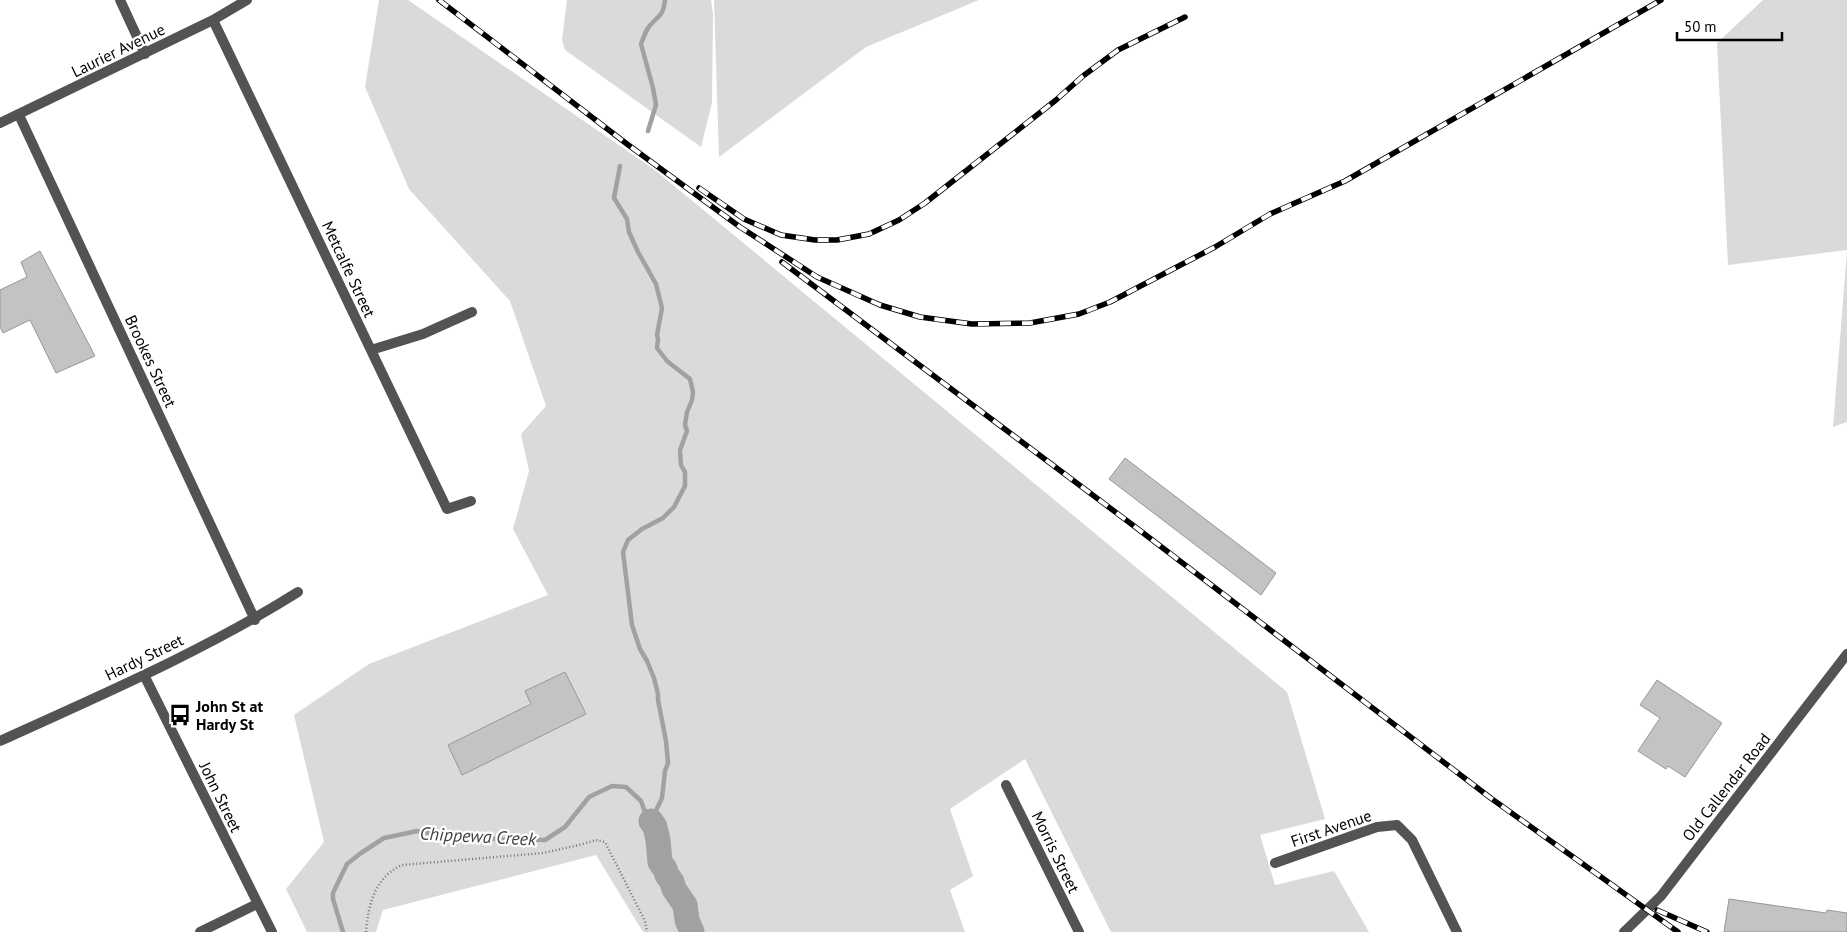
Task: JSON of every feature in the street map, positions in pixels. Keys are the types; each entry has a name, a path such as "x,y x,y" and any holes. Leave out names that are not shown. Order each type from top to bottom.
{"street":[{"path":"120,0 145,54"},
{"name":"Laurier Avenue","path":"0,124 213,20 246,0"},
{"name":"Metcalfe Street","path":"213,20 447,509 471,501"},
{"name":"Brookes Street","path":"19,115 255,620"},
{"path":"371,350 423,334 472,312"},
{"name":"Hardy Street","path":"1,737 144,674 255,620 298,592"},
{"name":"Old Callendar Road","path":"1624,932 1661,896 1847,654"},
{"name":"John Street","path":"144,674 272,932"},
{"name":"Morris Street","path":"1006,785 1078,932"},
{"name":"First Avenue","path":"1276,863 1376,827 1397,825 1412,840 1458,932"},
{"path":"200,932 257,904"}],"path":[{"path":"366,932 370,902 377,888 386,876 402,865 543,853 596,840 604,842 612,856 645,921 647,932"}],"shaded area":[{"path":"379,0 408,0 655,170 1287,692 1325,819 1260,835 1275,885 1334,871 1369,932 1111,932 1025,759 950,809 973,876 950,890 965,932 643,932 596,855 383,910 376,932 307,932 286,889 324,842 294,715 369,664 548,595 513,529 529,471 521,434 546,406 510,301 409,189 365,87"},
{"path":"567,0 711,0 713,14 712,103 701,147 565,50 562,40"},
{"path":"714,0 979,0 866,47 719,157"},
{"path":"1763,0 1847,0 1847,250 1728,265 1717,43"},
{"path":"1847,251 1847,422 1833,427"}],"building":[{"path":"40,251 95,356 56,373 30,320 3,333 0,327 0,290 27,277 21,262"},
{"path":"1125,458 1276,573 1261,595 1109,479"},
{"path":"565,672 586,714 462,775 448,745 531,704 525,691"},
{"path":"1657,680 1722,723 1685,777 1668,766 1666,769 1638,751 1660,718 1640,705"},
{"path":"1729,899 1826,913 1827,910 1847,913 1847,932 1724,932"}],"waterway":[{"path":"648,131 656,105 641,44 648,28 663,11 665,0"},
{"path":"343,932 333,893 347,864 384,838 417,831 462,838 469,836 507,840 545,840 565,827 589,797 612,786 626,787 641,801 646,815 651,821 662,798 665,771 668,763 666,741 654,678 640,649 632,625 623,552 628,540 642,529 663,518 674,507 685,486 685,472 681,465 680,450 687,431 685,425 693,392 690,379 667,361 657,348 657,335 662,308 656,284 629,232 627,219 614,198 620,166"},
{"name":"Chippewa Creek","path":"651,821 655,827 658,840 660,862 685,905 687,920 692,932"}],"railway":[{"path":"439,0 627,144 740,227 817,277 880,305 920,317 972,324 1030,323 1079,314 1110,302 1215,247 1270,214 1345,181 1661,0"},
{"path":"699,188 744,219 781,235 815,240 837,240 869,234 899,220 925,203 1118,50 1185,17"},
{"path":"782,262 1134,526 1492,799 1678,932"},
{"path":"1657,910 1707,932"}],"place":[{"name":"John St at Hardy St","path":"180,715"}]}
